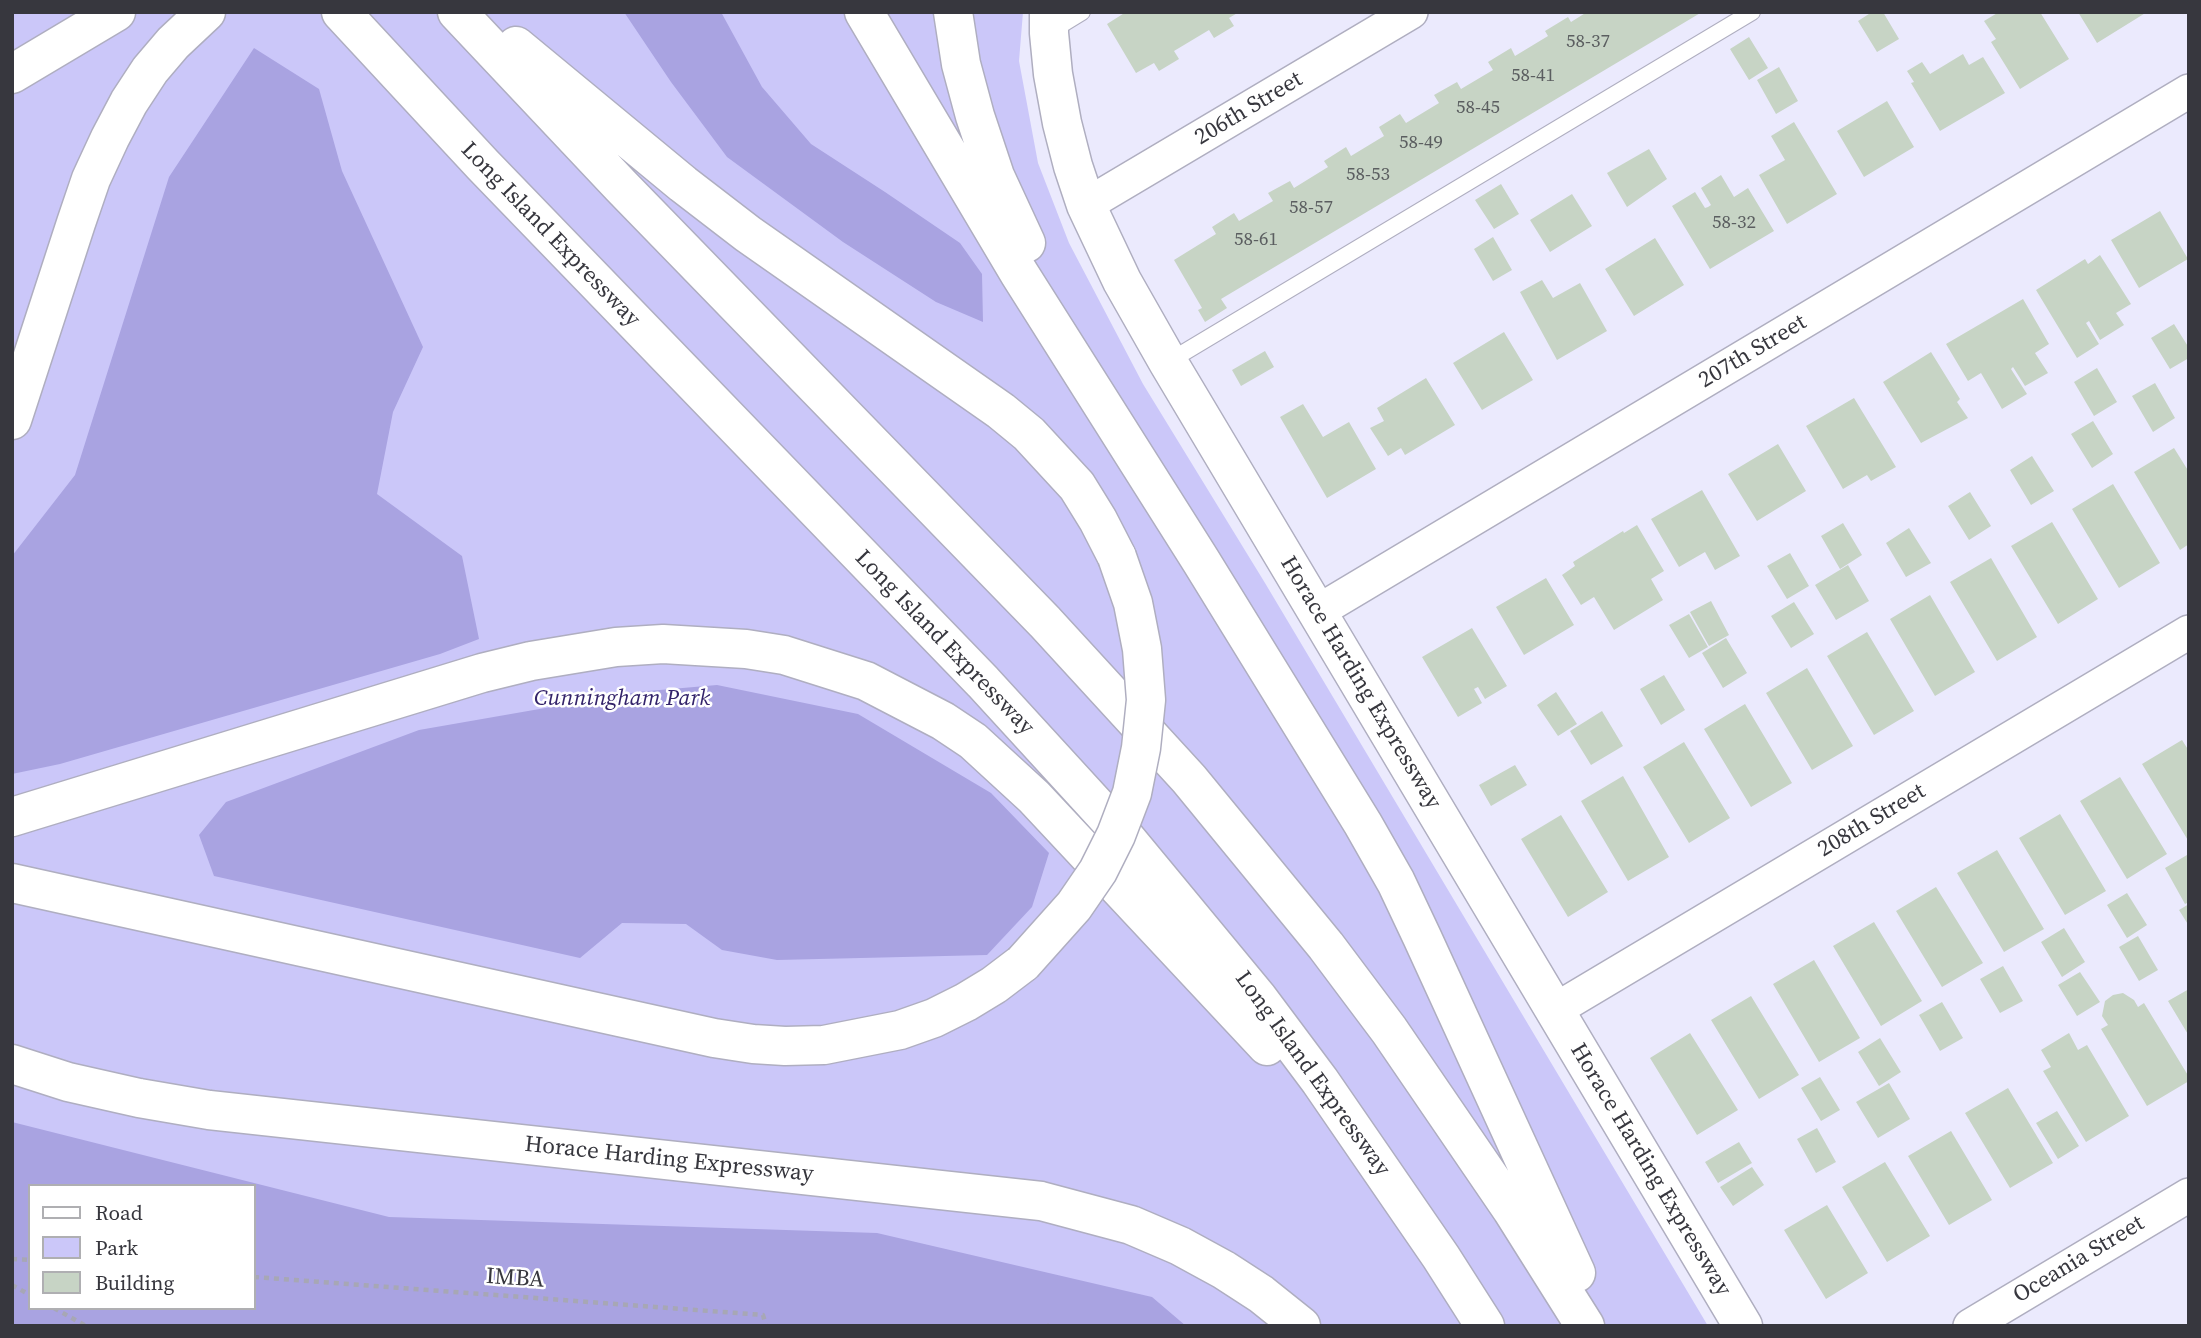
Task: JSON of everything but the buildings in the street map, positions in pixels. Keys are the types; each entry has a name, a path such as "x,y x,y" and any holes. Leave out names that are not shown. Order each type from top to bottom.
{"main road":[{"path":"12,74 116,12"},
{"path":"12,420 91,179 110,138 150,69 206,12"},
{"name":"Long Island Expressway","path":"341,12 483,165 1052,755 1192,916 1250,988 1381,1167 1485,1326"},
{"path":"457,12 612,176 1045,622 1189,779 1326,946 1389,1030 1513,1210 1585,1326"},
{"path":"12,883 714,1038 785,1046 824,1045 900,1030 934,1018 966,1002 994,985 1023,962 1074,906 1098,871 1116,835 1132,793 1141,748 1146,700 1142,649 1133,603 1117,557 1077,486 1029,434 1001,411 737,226 476,12"},
{"path":"864,12 1018,273 1201,561 1396,882 1601,1326"},
{"path":"953,12 961,64 1001,189 1043,276 1201,561"},
{"name":"Horace Harding Expressway","path":"1049,22 1062,123 1073,166 1086,205 1122,281 1743,1326"},
{"path":"12,817 482,673 531,661 616,647 663,644 746,649 784,655 866,681 943,721 993,757 1044,807 1381,1167"},
{"name":"Horace Harding Expressway","path":"12,1064 68,1082 127,1096 209,1110 1041,1201 1131,1225 1180,1246 1261,1294 1301,1326"}],"street":[{"name":"206th Street","path":"1086,205 1411,12"},
{"name":"207th Street","path":"1317,612 2189,91"},
{"name":"208th Street","path":"1555,1010 2189,632"},
{"name":"Oceania Street","path":"1970,1326 2189,1195"}],"lane":[{"path":"1049,22 1082,12"},
{"path":"1168,362 1752,12"}],"path":[{"name":"IMBA","path":"256,1277 763,1315 766,1326"},
{"path":"12,1285 28,1294"},
{"path":"58,1310 86,1326"}],"green space":[{"name":"Cunningham Park","path":"12,12 1023,12 1019,61 1038,163 1069,243 1143,384 1265,583 1708,1326 12,1326"},
{"path":"624,12 721,12 762,87 811,144 960,243 982,274 983,322 936,302 843,242 727,157 671,82"},
{"path":"254,48 319,89 342,171 423,347 393,412 377,494 462,556 479,639 440,654 60,764 12,774 12,556 75,475 169,177"},
{"path":"717,685 858,714 991,793 1049,853 1032,907 987,955 777,960 722,950 686,924 622,923 580,958 214,876 199,835 226,802 419,730 637,692"},
{"path":"12,1122 389,1217 877,1233 1152,1297 1186,1326 12,1326"}]}
